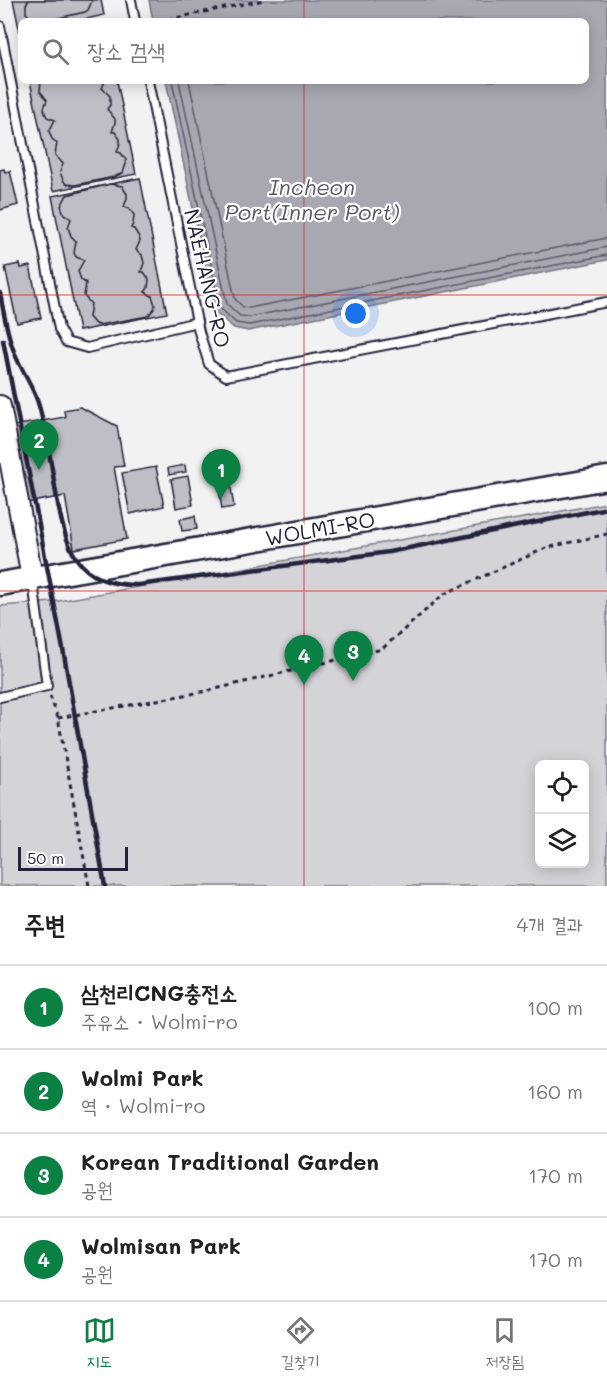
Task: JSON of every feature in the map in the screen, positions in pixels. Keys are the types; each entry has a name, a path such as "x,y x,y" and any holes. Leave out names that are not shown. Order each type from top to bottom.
{"main road":[{"name":"WOLMI-RO","path":"0,584 607,478"}],"street":[{"path":"0,406 32,577"}],"lane":[{"path":"131,0 134,18"},
{"path":"0,26 59,329 66,342 87,348 197,322"},
{"name":"NAEHANG-RO","path":"149,84 197,322 209,364 226,376 607,302"},
{"path":"0,697 47,686 32,577"}],"path":[{"path":"175,18 264,0"},
{"path":"58,718 207,691 382,649 444,594 546,548 607,534"},
{"path":"47,686 58,718 89,886"}],"shaded area":[{"path":"607,503 607,886 0,886 0,606 53,602"}],"water":[{"name":"Incheon Port(Inner Port)","path":"149,0 607,0 607,260 248,331 234,328 215,312 167,84 589,84 589,18 152,18"}],"building":[{"path":"13,0 101,0 104,15 91,18 18,18 18,24"},
{"path":"29,0 92,1 85,12 58,18 31,18 26,13 26,4"},
{"path":"31,84 118,84 136,174 53,191"},
{"path":"41,84 104,84 102,88 110,96 110,105 107,109 115,119 112,132 115,132 120,139 117,152 121,153 126,160 123,173 75,185 66,184 60,172 63,164 55,155 57,143 52,139 49,131 55,120 47,117 44,108 47,100 40,91"},
{"path":"4,169 5,172 10,171 18,205 0,210 0,170"},
{"path":"140,178 167,313 79,331 52,196"},
{"path":"110,184 122,186 127,194 124,207 129,208 134,215 131,228 134,229 140,241 136,250 142,255 144,263 141,272 144,272 149,279 145,292 152,296 155,305 148,316 99,325 89,317 91,304 84,296 86,283 81,280 78,271 84,260 76,257 74,253 76,241 71,236 68,227 71,219 64,214 61,206 67,195"},
{"path":"20,264 21,268 30,266 41,318 17,323 5,267"},
{"path":"80,407 117,426 124,466 114,467 127,539 74,549 65,496 27,503 13,426 65,417 64,410"},
{"path":"185,465 186,472 169,475 168,468"},
{"path":"156,467 164,506 130,514 122,473"},
{"path":"188,476 193,505 176,508 171,479"},
{"path":"230,482 234,507 222,509 218,485"},
{"path":"195,516 197,529 182,531 180,519"}],"railway":[{"path":"0,293 12,347 39,406 60,512 69,545 87,570 100,578 117,583 138,585 389,552 607,508"},
{"path":"3,340 63,649 105,886"}],"place":[{"name":"Wolmi Park","path":"39,470"},
{"name":"삼천리CNG충전소","path":"221,499"},
{"name":"Korean Traditional Garden","path":"353,681"},
{"name":"Wolmisan Park","path":"304,685"}]}
